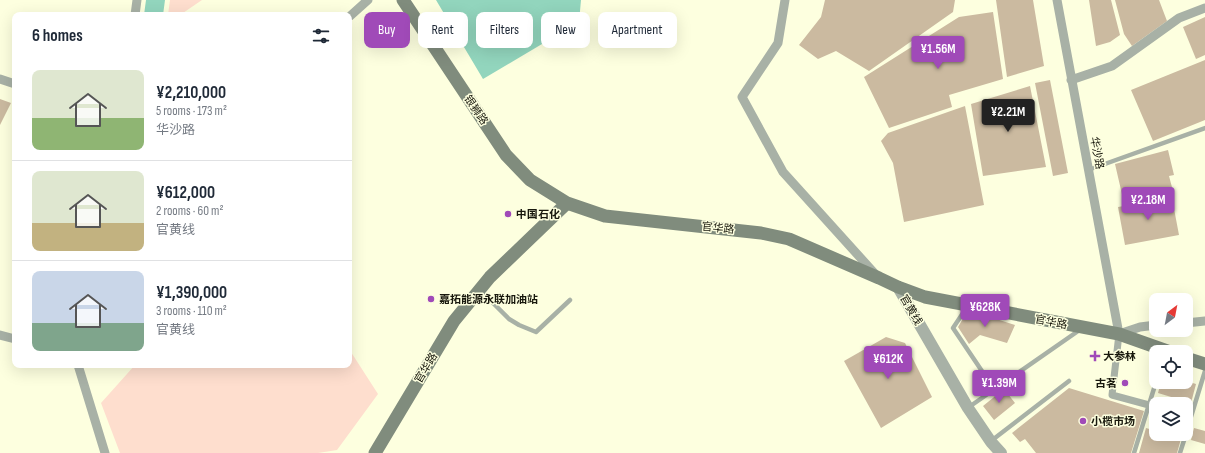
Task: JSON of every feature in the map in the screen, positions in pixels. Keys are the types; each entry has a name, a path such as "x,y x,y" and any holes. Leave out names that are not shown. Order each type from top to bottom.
{"main road":[{"name":"银狮路","path":"403,0 506,155 530,180 567,203"},
{"name":"官华路","path":"375,453 454,321 490,277 567,203 605,216 761,232 789,239 879,278 898,288 925,297 1119,334 1149,345"},
{"path":"1193,360 1205,364"}],"street":[{"path":"135,12 137,0"},
{"path":"352,14 368,0"},
{"path":"785,0 778,43 742,97 783,172 879,278"},
{"name":"华沙路","path":"1056,0 1119,334"},
{"path":"1072,80 1112,66 1179,18 1205,8"},
{"path":"0,79 12,83"},
{"name":"官黄线","path":"898,288 968,408 991,442 1001,453"},
{"path":"1193,322 1205,321"},
{"path":"1149,326 1140,327 1119,334 1112,395 1149,405"},
{"path":"0,335 12,338"},
{"path":"79,368 105,453"}],"lane":[{"path":"1088,170 1205,128"},
{"path":"480,290 510,319 519,325 536,332 570,300"},
{"path":"968,305 953,328 994,390"},
{"path":"968,408 1082,328"},
{"path":"1193,411 1205,371"},
{"path":"991,442 1069,381"},
{"path":"1134,453 1149,405"},
{"path":"1180,453 1184,441"}],"shaded area":[{"path":"146,0 165,0 163,12 144,12"},
{"path":"170,0 202,0 184,12 168,12"},
{"path":"436,0 581,0 580,12 541,12 541,45 483,79 465,48 468,48 468,12 443,12"},
{"path":"352,354 378,394 337,450 318,453 120,453 101,403 132,368 352,368"}],"building":[{"path":"825,0 955,0 953,12 869,71 836,51 818,59 799,45 821,17"},
{"path":"996,0 1033,0 1044,66 1007,77"},
{"path":"1089,0 1111,0 1120,35 1110,42 1096,46"},
{"path":"1115,0 1159,0 1167,21 1132,46 1124,34"},
{"path":"993,12 1003,79 949,95 952,107 889,128 864,77 959,17"},
{"path":"1205,17 1205,55 1196,59 1183,27"},
{"path":"1205,60 1205,120 1153,141 1131,90"},
{"path":"1050,80 1068,173 1053,176 1035,83"},
{"path":"1030,86 1046,167 983,176 971,104"},
{"path":"0,99 11,103 0,125"},
{"path":"965,106 984,205 904,222 893,163 881,141 888,133"},
{"path":"1168,150 1174,175 1169,176 1173,191 1124,203 1115,164"},
{"path":"1172,198 1179,235 1125,245 1118,207"},
{"path":"968,310 1015,325 1007,343 980,335 969,344 958,327"},
{"path":"886,337 905,343 932,397 881,428 844,361"},
{"path":"1193,383 1196,384 1193,397 1171,397 1158,393 1159,389 1193,389"},
{"name":"小榄市场","path":"1069,388 1144,411 1131,453 1036,453 1025,439 1020,442 1012,433"},
{"path":"1004,389 1015,403 994,420 983,406"},
{"path":"1146,428 1149,429 1149,441 1180,441 1177,453 1139,453"},
{"path":"1194,428 1205,431 1205,444 1193,441"}],"place":[{"name":"中国石化","path":"508,214"},
{"name":"嘉拓能源永联加油站","path":"431,299"},
{"name":"大参林","path":"1095,356"},
{"name":"古茗","path":"1125,383"},
{"name":"小榄市场","path":"1083,421"}]}
